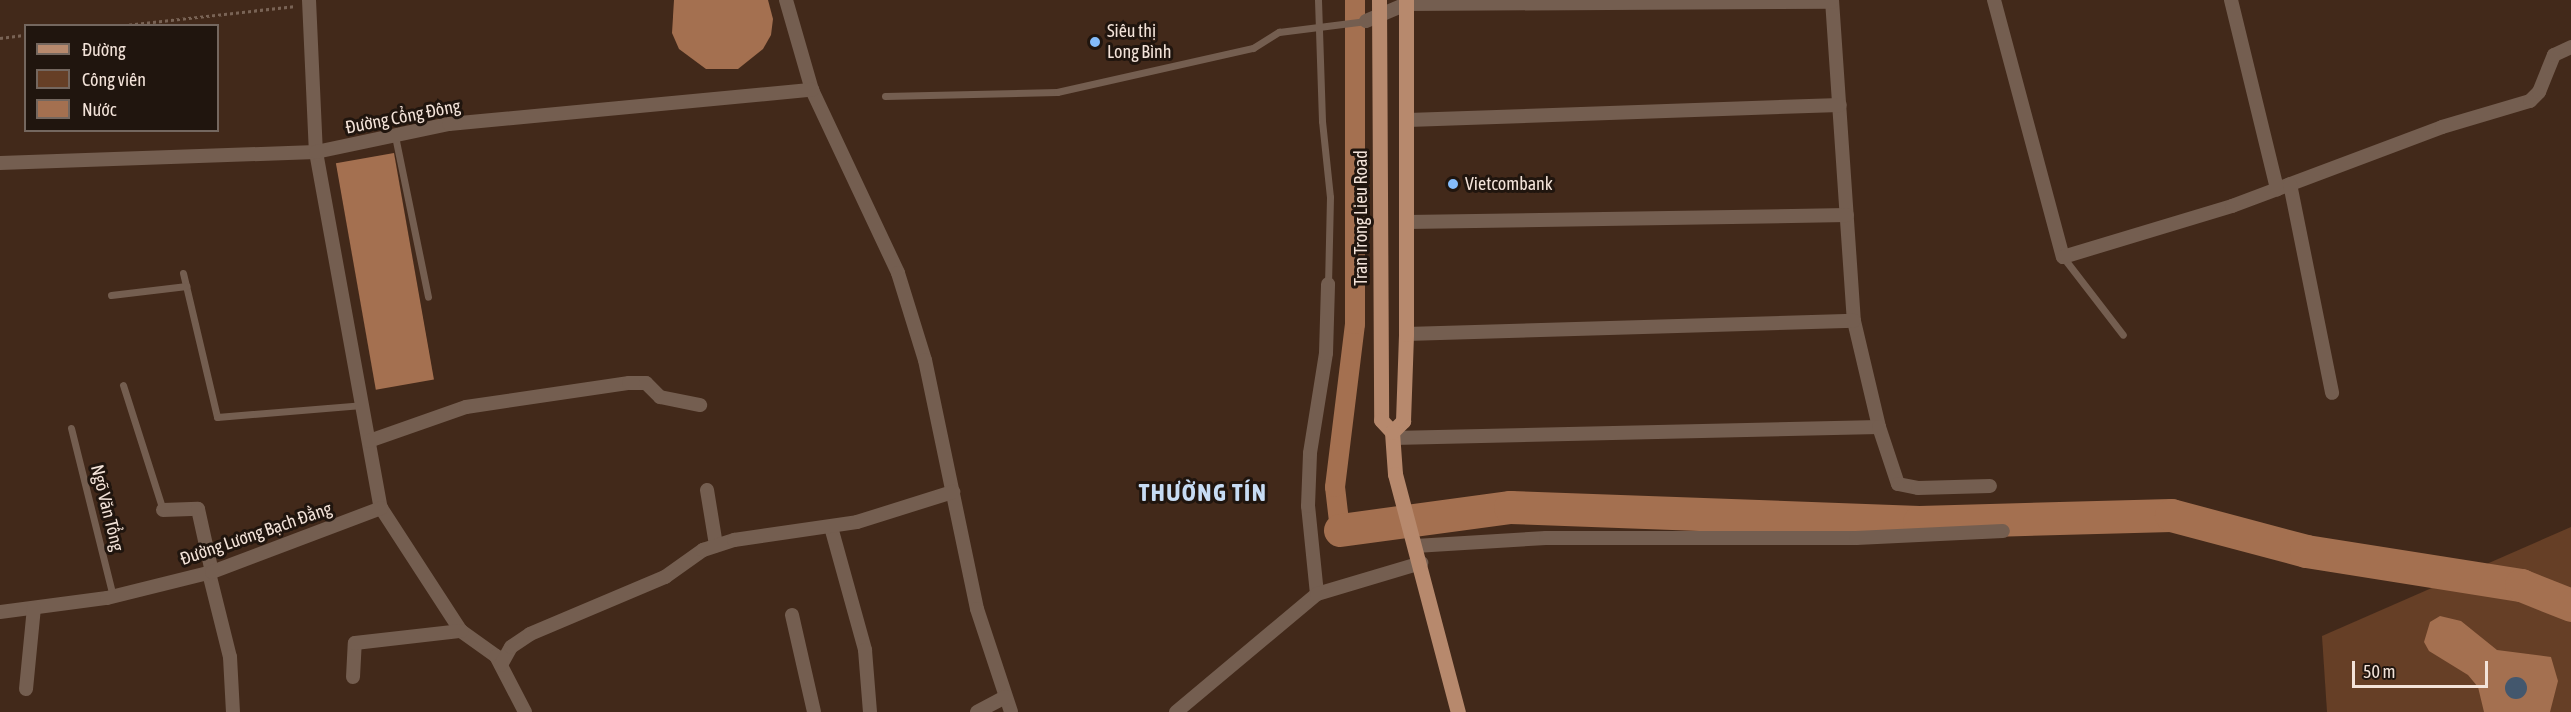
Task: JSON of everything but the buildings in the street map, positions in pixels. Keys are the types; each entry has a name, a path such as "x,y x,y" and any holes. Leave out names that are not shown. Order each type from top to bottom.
{"main road":[{"name":"Tran Trong Lieu Road","path":"1393,435 1403,421 1406,334 1408,120 1406,2"},
{"name":"Tran Trong Lieu Road","path":"1375,12 1381,420 1393,435 1395,474 1421,563 1458,712"}],"street":[{"path":"786,0 812,90 898,273 926,360 977,609 1011,712"},
{"path":"1994,0 2064,256 2284,186 2442,127 2530,101 2540,92 2554,55 2571,47"},
{"path":"2231,0 2284,186 2332,393"},
{"path":"1375,12 1406,2 1832,1 1854,321 1879,427 1898,484 1918,488 1990,486"},
{"path":"310,2 316,152 381,508 461,631 496,656 525,712"},
{"name":"Đường Cổng Đông","path":"0,163 316,152 449,124 812,90"},
{"path":"1408,120 1840,105"},
{"path":"1407,222 1847,215"},
{"path":"1317,594 1308,506 1310,453 1326,353 1328,284"},
{"path":"1406,334 1854,321"},
{"path":"369,441 466,407 629,383 646,383 660,397 700,405"},
{"path":"1393,435 1879,427"},
{"path":"707,490 716,545"},
{"path":"501,665 511,647 530,634 665,577 691,557 716,545 831,527 953,492"},
{"name":"Đường Lương Bạch Đằng","path":"0,612 113,596 211,573 381,508"},
{"path":"163,510 198,509 230,657 232,712"},
{"path":"831,527 865,650 870,712"},
{"path":"1415,546 1546,538 1856,538 2003,531"},
{"path":"1176,712 1317,594 1421,563"},
{"path":"26,689 34,608"},
{"path":"792,615 814,712"},
{"path":"353,677 355,643 461,631"},
{"path":"977,712 1005,697"}],"lane":[{"path":"1318,0 1330,176 1328,284"},
{"path":"885,96 1057,92 1252,48 1279,32 1375,12"},
{"path":"395,136 428,297"},
{"path":"2064,256 2124,335"},
{"path":"183,273 217,417 362,405"},
{"path":"111,295 186,286"},
{"path":"123,385 163,510"},
{"name":"Ngõ Văn Tổng","path":"71,428 113,596"}],"path":[{"path":"133,24 310,2"},
{"path":"0,38 24,35"}],"green space":[{"path":"2571,527 2571,712 2327,712 2322,636"}],"water":[{"path":"674,0 768,0 773,19 771,35 763,49 738,69 706,69 679,49 672,33"},
{"path":"394,153 434,380 376,390 336,163"},
{"path":"2440,616 2461,621 2497,650 2551,657 2558,681 2550,712 2484,712 2478,687 2468,675 2429,651 2424,642 2430,622"}],"waterway":[{"path":"1340,530 1335,487 1355,324 1355,0"},
{"path":"1340,530 1510,507 1919,522 2171,515 2306,551 2521,585 2571,605"}],"place":[{"name":"Siêu thị Long Bình","path":"1095,42"},
{"name":"Vietcombank","path":"1453,184"}],"district":[{"name":"THƯỜNG TÍN","path":"1203,493"}]}
